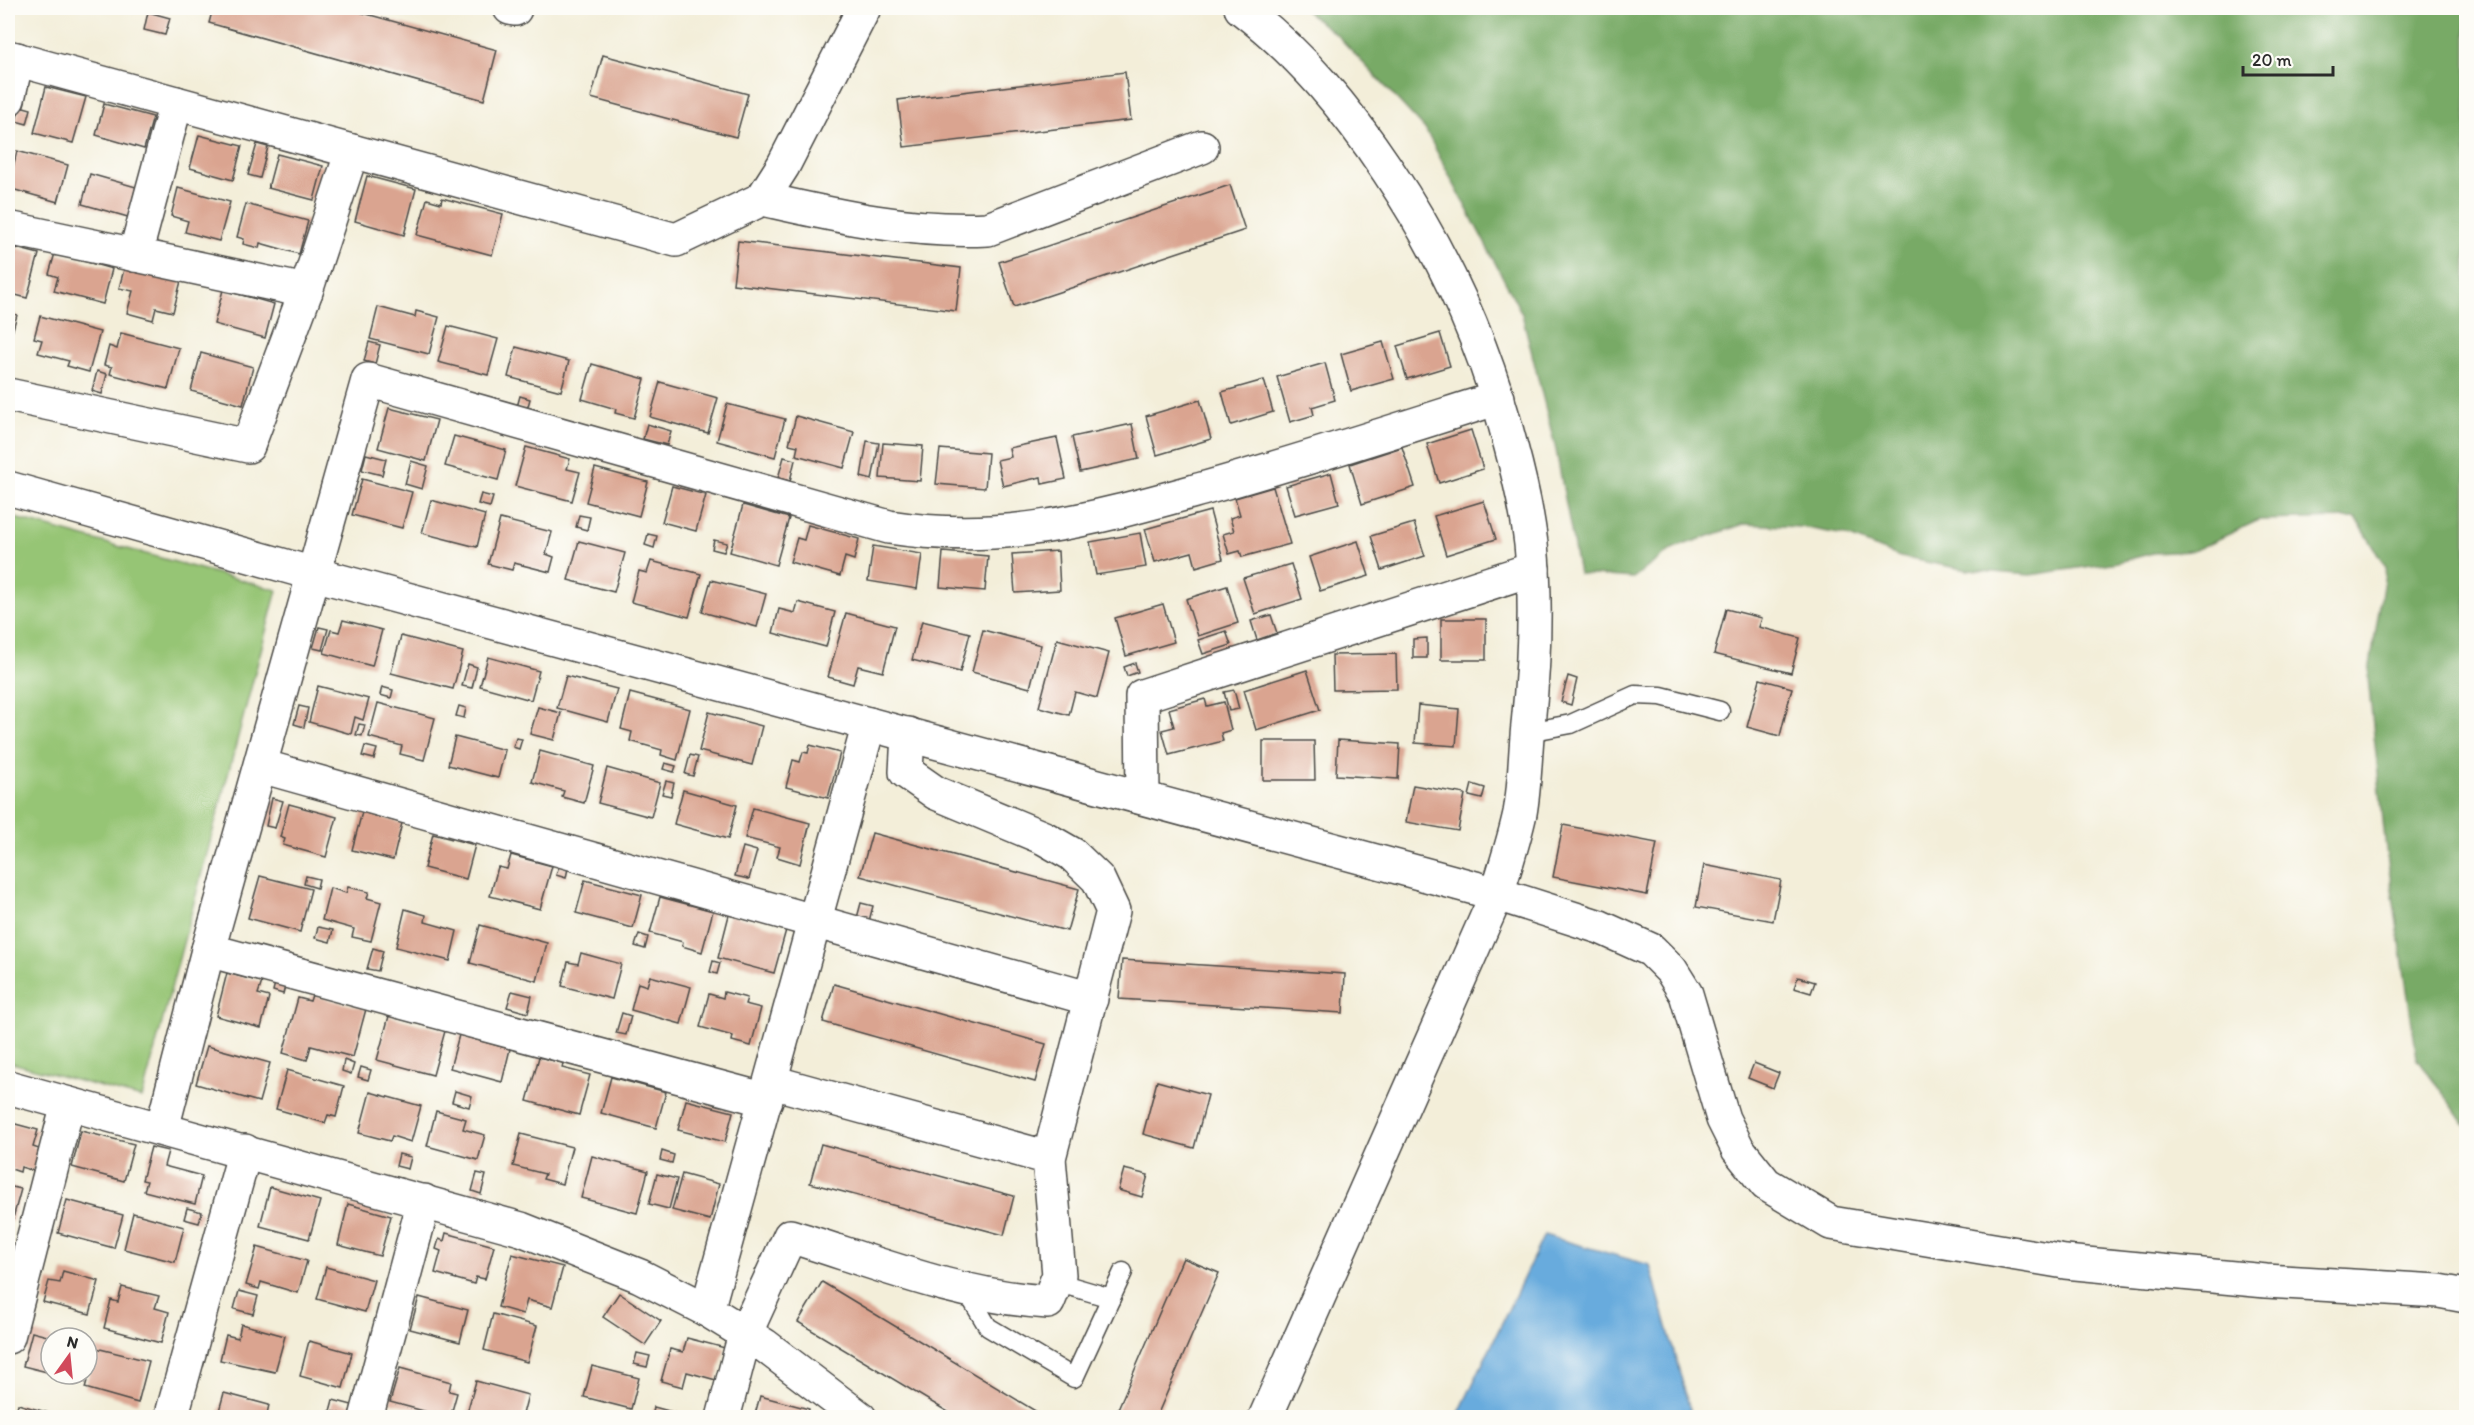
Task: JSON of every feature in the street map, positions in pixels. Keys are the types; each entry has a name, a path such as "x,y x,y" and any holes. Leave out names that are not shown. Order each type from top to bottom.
{"street":[{"path":"8,99 12,58 676,240 762,200 783,165 864,8"},
{"path":"1241,8 1308,67 1342,105 1413,207 1450,273 1474,329 1498,398 1517,468 1531,542 1533,569 1534,655 1520,812 1497,894 1265,1418"},
{"path":"135,255 176,103"},
{"path":"762,200 867,222 957,231 988,229 1202,147"},
{"path":"8,395 248,446 306,291 352,151"},
{"path":"8,228 306,291"},
{"path":"162,1129 208,950 368,380 889,527 934,532 988,532 1087,520 1262,472 1498,398"},
{"path":"8,488 314,574 1497,894 1600,927 1651,950 1671,970 1686,994 1723,1119 1738,1149 1766,1184 1831,1223 2065,1262 2266,1281 2439,1291 2466,1296"},
{"path":"1143,797 1142,696 1533,569"},
{"path":"707,1310 869,724"},
{"path":"723,1418 745,1334 790,1236 966,1290 1024,1300 1048,1302 1059,1275 1049,1158 1113,910 1098,879 1072,854 1044,838 936,794 906,772 908,734"},
{"path":"261,766 1091,999"},
{"path":"208,950 769,1091 1049,1158"},
{"path":"8,1087 522,1229 640,1276 707,1310 764,1345 860,1418"},
{"path":"8,1337 16,1271 68,1104"},
{"path":"171,1418 245,1151"},
{"path":"366,1418 424,1201"}],"lane":[{"path":"1528,732 1571,724 1635,695 1661,696 1720,711"},
{"path":"966,1290 988,1328 1074,1378 1123,1272"},
{"path":"1056,1282 1111,1298"}],"green space":[{"path":"1302,8 2466,8 2466,1126 2417,1057 2386,849 2368,678 2386,567 2356,518 2259,520 2193,551 2153,553 2119,562 2030,575 1968,570 1900,557 1845,535 1801,527 1744,524 1674,548 1633,578 1579,574 1556,450 1522,314 1425,129 1338,36"},
{"path":"8,516 277,590 142,1098 8,1062"}],"water":[{"path":"1544,1235 1650,1265 1692,1417 1457,1417"}],"building":[{"path":"213,8 345,8 497,50 484,100 209,23"},
{"path":"148,12 170,18 165,35 144,30"},
{"path":"603,55 748,94 736,137 591,98"},
{"path":"1125,72 1131,120 904,147 898,100"},
{"path":"46,87 86,97 73,143 34,133"},
{"path":"104,104 153,117 144,149 96,135"},
{"path":"20,106 31,109 27,124 16,121"},
{"path":"199,135 242,146 233,180 190,168"},
{"path":"257,144 268,147 260,178 248,175"},
{"path":"17,151 68,165 58,202 8,188"},
{"path":"277,154 323,166 314,200 268,188"},
{"path":"90,174 136,187 128,217 82,204"},
{"path":"367,176 416,189 404,235 355,221"},
{"path":"1230,185 1245,230 1014,307 999,262"},
{"path":"178,188 230,202 219,241 185,232 188,221 171,216"},
{"path":"442,198 503,214 492,255 417,235 427,199 441,203"},
{"path":"246,204 308,221 299,254 260,243 259,248 243,244 244,239 237,237"},
{"path":"738,241 961,268 956,311 733,284"},
{"path":"8,246 39,254 27,298 8,293"},
{"path":"55,253 112,269 103,304 54,291 58,277 49,274"},
{"path":"125,266 181,281 173,312 156,308 153,320 127,313 133,291 119,288"},
{"path":"223,290 274,304 265,338 214,324"},
{"path":"378,307 415,317 416,311 439,317 429,354 370,339"},
{"path":"8,312 17,315 8,347"},
{"path":"40,316 100,332 89,372 67,366 69,361 38,353 42,340 34,338"},
{"path":"448,326 498,339 488,375 438,362"},
{"path":"121,333 179,348 168,389 110,374 112,367 104,365 109,346 117,349"},
{"path":"1440,333 1450,366 1407,379 1397,346"},
{"path":"369,342 380,345 375,364 364,361"},
{"path":"1383,342 1394,379 1351,391 1341,354"},
{"path":"516,347 569,361 561,391 508,377"},
{"path":"201,353 253,367 243,405 191,391"},
{"path":"1325,363 1335,400 1312,407 1314,415 1290,422 1277,377"},
{"path":"592,364 645,379 634,418 615,413 616,409 582,399"},
{"path":"97,371 107,374 102,394 92,391"},
{"path":"1264,380 1273,412 1231,425 1222,392"},
{"path":"660,382 718,398 708,433 650,417"},
{"path":"520,396 530,399 527,410 517,407"},
{"path":"1200,400 1211,439 1157,455 1146,416"},
{"path":"727,404 785,419 775,457 717,441"},
{"path":"389,408 437,420 426,461 378,448"},
{"path":"796,416 854,432 844,468 796,455 798,446 789,444"},
{"path":"647,424 671,431 667,445 643,439"},
{"path":"1132,424 1139,459 1080,472 1072,437"},
{"path":"1471,430 1483,469 1439,483 1427,444"},
{"path":"454,436 506,450 498,480 445,466"},
{"path":"1057,438 1066,479 1042,484 1041,477 1003,486 997,460 1011,457 1009,448"},
{"path":"867,441 879,443 872,480 861,477"},
{"path":"883,443 923,446 920,481 880,478"},
{"path":"526,447 570,459 567,469 580,472 572,501 515,486"},
{"path":"1402,447 1415,487 1362,504 1350,464"},
{"path":"940,449 988,453 985,488 936,484"},
{"path":"366,454 386,459 382,475 362,470"},
{"path":"784,457 795,460 790,481 778,478"},
{"path":"411,461 428,466 422,489 405,484"},
{"path":"595,468 648,482 639,516 586,502"},
{"path":"1331,473 1339,503 1295,515 1286,486"},
{"path":"362,479 412,492 402,528 352,515"},
{"path":"672,486 706,495 696,531 662,522"},
{"path":"1273,487 1290,544 1242,557 1240,551 1229,554 1223,534 1234,531 1230,518 1240,515 1235,498"},
{"path":"481,494 493,497 490,507 478,504"},
{"path":"431,500 485,515 477,547 422,533"},
{"path":"1484,501 1496,539 1446,555 1434,516"},
{"path":"743,505 789,518 776,565 730,552"},
{"path":"1210,511 1223,559 1196,567 1192,552 1155,562 1145,529"},
{"path":"579,515 590,517 587,530 576,527"},
{"path":"500,519 552,532 546,554 554,557 550,572 514,563 512,570 488,564"},
{"path":"1414,523 1425,556 1382,570 1371,536"},
{"path":"808,525 859,539 854,560 845,557 840,576 790,562 797,538 804,540"},
{"path":"1140,533 1146,567 1096,575 1090,542"},
{"path":"648,534 657,536 654,548 645,545"},
{"path":"714,540 727,543 724,552 712,549"},
{"path":"579,541 625,553 614,592 568,580"},
{"path":"1358,541 1369,576 1320,591 1309,557"},
{"path":"873,546 922,554 917,589 868,581"},
{"path":"1058,551 1060,590 1015,593 1012,554"},
{"path":"943,552 988,556 985,591 940,587"},
{"path":"651,561 701,574 689,617 631,602 639,571 647,573"},
{"path":"1291,564 1302,599 1255,614 1243,578"},
{"path":"711,580 766,594 757,627 702,612"},
{"path":"1227,586 1238,623 1198,636 1186,599"},
{"path":"798,602 835,612 826,647 773,633 779,609 795,613"},
{"path":"1163,604 1174,642 1126,656 1115,618"},
{"path":"1726,609 1762,618 1759,627 1800,638 1791,673 1714,654"},
{"path":"846,613 895,626 883,672 858,666 853,684 828,677"},
{"path":"1271,615 1277,633 1257,640 1251,621"},
{"path":"1441,619 1486,619 1486,660 1441,660"},
{"path":"343,620 382,630 372,666 324,653 331,630 339,632"},
{"path":"922,621 970,633 960,672 912,660"},
{"path":"319,627 328,629 322,650 313,648"},
{"path":"983,630 1041,645 1030,688 972,672"},
{"path":"1226,631 1231,645 1203,654 1198,640"},
{"path":"401,636 463,652 453,689 391,673"},
{"path":"1427,638 1427,658 1413,658 1413,639"},
{"path":"1057,639 1109,653 1097,698 1075,692 1069,715 1039,707"},
{"path":"1396,654 1397,689 1333,690 1332,655"},
{"path":"488,657 539,671 531,700 480,686"},
{"path":"1135,663 1138,672 1127,676 1124,667"},
{"path":"468,664 477,667 472,688 462,686"},
{"path":"1307,670 1320,710 1256,730 1244,690"},
{"path":"566,676 617,689 608,722 557,708"},
{"path":"1568,676 1577,679 1571,705 1561,702"},
{"path":"1760,679 1792,688 1780,736 1747,727"},
{"path":"318,686 369,699 363,720 355,717 351,734 309,722"},
{"path":"382,687 393,690 391,698 380,695"},
{"path":"1234,690 1239,709 1229,711 1224,692"},
{"path":"630,693 690,709 677,760 661,755 662,750 630,741 632,732 621,729"},
{"path":"1205,699 1207,706 1224,702 1231,730 1221,733 1223,741 1169,755 1162,730 1174,727 1169,709"},
{"path":"378,703 435,718 424,760 400,754 402,746 369,737"},
{"path":"1418,705 1459,709 1456,746 1415,743"},
{"path":"299,706 308,708 304,727 294,724"},
{"path":"459,706 466,708 464,718 456,716"},
{"path":"538,707 561,713 554,740 530,734"},
{"path":"709,712 762,726 752,765 699,751"},
{"path":"359,724 365,725 362,736 356,735"},
{"path":"455,737 505,750 498,778 448,765"},
{"path":"516,738 522,739 519,749 513,747"},
{"path":"1338,740 1400,744 1398,779 1336,775"},
{"path":"1263,741 1314,741 1315,780 1263,780"},
{"path":"810,745 840,753 828,798 786,787 793,760 800,762 803,752 808,753"},
{"path":"365,746 377,749 374,759 362,756"},
{"path":"540,751 594,766 584,803 562,797 564,791 532,782"},
{"path":"690,755 698,757 693,776 685,774"},
{"path":"665,763 676,766 674,772 663,769"},
{"path":"607,768 660,783 651,817 598,803"},
{"path":"666,781 674,783 671,796 662,794"},
{"path":"1472,784 1485,788 1482,799 1469,796"},
{"path":"1413,785 1465,794 1458,831 1406,822"},
{"path":"683,790 737,805 728,839 674,824"},
{"path":"272,798 283,801 275,828 266,826"},
{"path":"289,804 337,817 326,857 283,845 285,839 280,837"},
{"path":"753,808 810,823 800,864 777,857 780,847 745,838"},
{"path":"362,812 402,823 393,860 352,850"},
{"path":"1563,825 1657,843 1647,895 1553,877"},
{"path":"872,833 1079,889 1067,931 860,876"},
{"path":"433,834 475,845 466,879 424,868"},
{"path":"743,847 757,851 749,879 735,876"},
{"path":"511,855 552,866 540,909 490,896 498,867 507,869"},
{"path":"1704,865 1781,880 1773,921 1696,907"},
{"path":"559,866 568,868 566,878 556,875"},
{"path":"260,876 311,889 300,932 248,918"},
{"path":"306,876 319,879 317,888 304,884"},
{"path":"585,880 642,895 633,928 576,913"},
{"path":"348,887 369,892 367,898 381,902 371,941 352,937 354,929 322,920 330,888 346,893"},
{"path":"660,897 713,911 702,952 682,946 683,942 650,933"},
{"path":"861,903 873,906 869,921 857,918"},
{"path":"405,909 426,915 425,922 457,931 450,961 396,947"},
{"path":"729,915 786,930 774,973 718,958"},
{"path":"480,925 547,943 537,981 470,963"},
{"path":"318,927 333,930 330,942 315,938"},
{"path":"639,934 648,937 645,949 635,946"},
{"path":"373,948 383,951 378,971 367,969"},
{"path":"581,953 621,964 612,999 562,986 568,962 578,964"},
{"path":"1122,960 1345,974 1343,1013 1119,999"},
{"path":"713,961 720,963 717,974 710,972"},
{"path":"227,973 262,982 258,994 269,997 261,1028 216,1016"},
{"path":"650,976 691,987 681,1024 631,1010 638,983 647,986"},
{"path":"1798,977 1815,982 1811,993 1794,988"},
{"path":"275,983 285,986 283,994 273,991"},
{"path":"834,984 1046,1044 1035,1082 823,1022"},
{"path":"512,991 532,996 528,1013 507,1007"},
{"path":"724,992 747,998 745,1004 761,1008 751,1046 732,1041 733,1036 700,1027 709,994 723,998"},
{"path":"312,995 366,1009 353,1057 311,1046 307,1060 283,1053 298,998 310,1001"},
{"path":"622,1013 631,1016 626,1035 616,1033"},
{"path":"389,1016 445,1031 433,1075 377,1060"},
{"path":"459,1035 510,1049 502,1082 450,1068"},
{"path":"207,1046 270,1063 259,1102 196,1084"},
{"path":"539,1057 563,1063 562,1068 590,1075 579,1115 527,1101"},
{"path":"344,1060 354,1064 351,1074 342,1071"},
{"path":"1754,1063 1779,1073 1773,1088 1748,1078"},
{"path":"361,1067 371,1070 368,1080 358,1077"},
{"path":"287,1070 344,1086 336,1117 328,1115 325,1123 276,1109"},
{"path":"611,1077 666,1092 656,1128 601,1113"},
{"path":"1157,1081 1208,1095 1194,1148 1143,1134"},
{"path":"455,1091 472,1096 469,1107 452,1102"},
{"path":"370,1092 421,1106 411,1142 392,1136 390,1141 359,1133"},
{"path":"686,1100 733,1112 725,1142 678,1130"},
{"path":"436,1111 466,1119 463,1129 485,1135 478,1160 427,1146"},
{"path":"8,1122 38,1130 33,1147 39,1149 34,1171 21,1167 20,1172 8,1168"},
{"path":"81,1131 134,1144 124,1181 72,1167"},
{"path":"521,1134 572,1147 562,1184 543,1179 545,1174 513,1166"},
{"path":"821,1144 1014,1196 1004,1235 810,1183"},
{"path":"151,1147 168,1151 164,1166 202,1176 195,1204 144,1191 147,1181 142,1180"},
{"path":"662,1151 674,1155 672,1163 660,1160"},
{"path":"399,1154 411,1157 408,1169 396,1166"},
{"path":"592,1156 648,1171 637,1213 581,1198"},
{"path":"1124,1169 1148,1175 1142,1197 1118,1190"},
{"path":"477,1173 486,1175 481,1194 472,1191"},
{"path":"657,1174 677,1179 669,1209 649,1204"},
{"path":"682,1174 719,1184 710,1220 672,1210"},
{"path":"8,1186 21,1189 12,1222 8,1221"},
{"path":"270,1187 320,1201 309,1239 260,1226"},
{"path":"67,1200 123,1215 114,1248 58,1233"},
{"path":"348,1204 391,1216 380,1256 338,1245"},
{"path":"187,1208 202,1212 199,1223 184,1219"},
{"path":"133,1213 184,1227 175,1262 124,1249"},
{"path":"446,1233 494,1246 485,1279 476,1277 474,1284 435,1273 441,1251 436,1249 439,1239 444,1241"},
{"path":"257,1247 307,1261 298,1293 261,1282 259,1289 246,1285"},
{"path":"512,1254 563,1267 552,1307 527,1300 523,1314 498,1307"},
{"path":"1183,1258 1219,1273 1156,1418 1114,1418"},
{"path":"326,1267 374,1280 365,1312 317,1299"},
{"path":"63,1271 99,1281 90,1314 43,1302 49,1281 60,1283"},
{"path":"822,1282 1047,1418 958,1418 798,1322"},
{"path":"122,1287 159,1296 155,1308 169,1312 161,1343 104,1328 111,1300 118,1302"},
{"path":"239,1291 258,1296 253,1314 234,1309"},
{"path":"619,1293 661,1321 645,1345 603,1317"},
{"path":"419,1297 468,1310 460,1342 410,1329"},
{"path":"493,1314 537,1326 527,1362 484,1350"},
{"path":"241,1324 285,1336 275,1372 220,1360 226,1335 238,1338"},
{"path":"32,1332 39,1334 39,1370 23,1366"},
{"path":"687,1338 725,1348 716,1380 687,1372 683,1387 661,1381 670,1349 683,1352"},
{"path":"309,1341 352,1353 343,1388 300,1376"},
{"path":"99,1349 149,1361 138,1403 85,1388 86,1386 99,1386"},
{"path":"637,1353 650,1356 647,1367 634,1364"},
{"path":"592,1366 639,1378 631,1409 584,1397"},
{"path":"400,1368 451,1382 449,1391 457,1393 450,1418 390,1402"},
{"path":"476,1381 528,1395 522,1418 466,1416"},
{"path":"224,1393 269,1405 266,1418 217,1418"},
{"path":"760,1396 809,1409 807,1418 754,1418"},
{"path":"333,1400 352,1405 349,1416 330,1411"},
{"path":"18,1404 56,1415 55,1418 14,1418"},
{"path":"654,1407 691,1417 691,1418 652,1418"}]}
